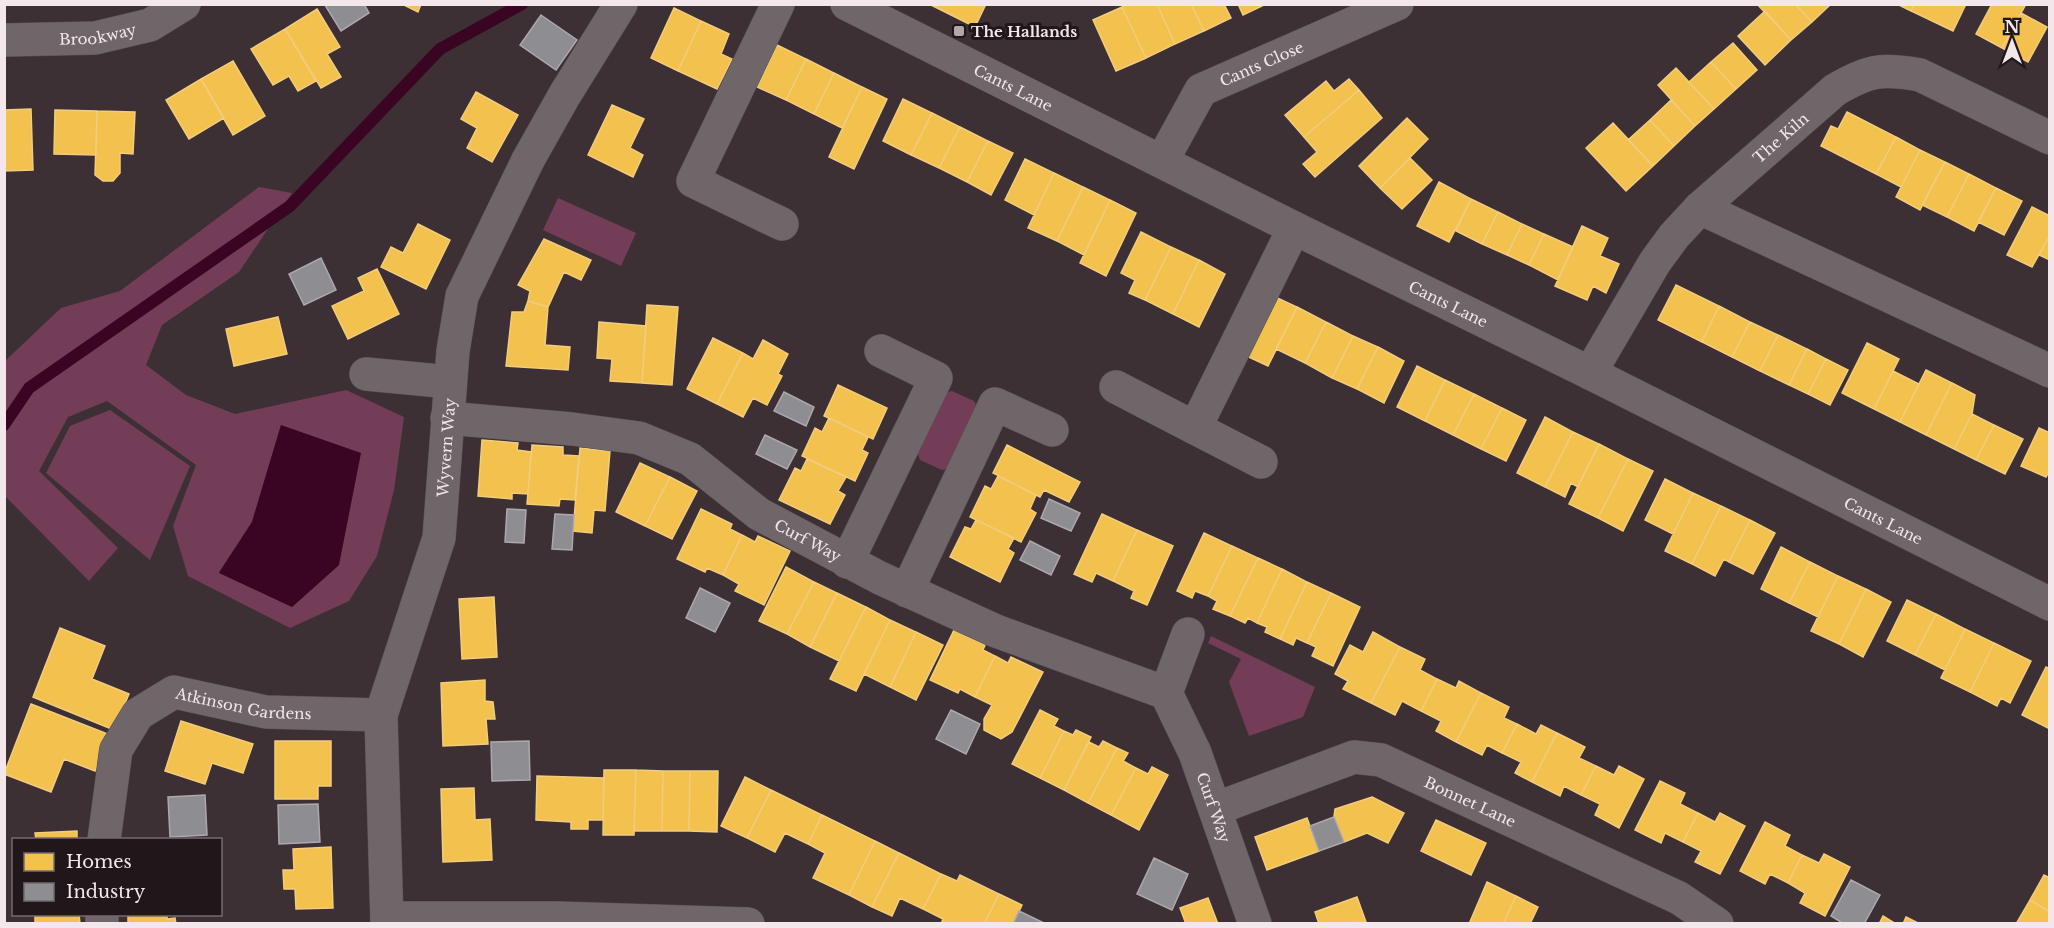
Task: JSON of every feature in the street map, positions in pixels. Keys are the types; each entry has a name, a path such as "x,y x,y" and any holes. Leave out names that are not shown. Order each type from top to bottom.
{"street":[{"name":"Brookway","path":"4,40 95,38 150,25 184,4"},
{"name":"Wyvern Way","path":"387,921 381,715 439,538 450,382 462,296 528,160 564,96 621,4"},
{"path":"778,4 693,180 782,224"},
{"name":"Cants Lane","path":"847,4 2049,604"},
{"name":"Cants Close","path":"1162,161 1201,90 1397,4"},
{"name":"The Kiln","path":"1590,373 1655,262 1674,236 1700,208 1835,90 1857,77 1876,71 1898,71 1920,75 2049,138"},
{"path":"1700,208 2049,371"},
{"path":"1195,428 1294,228"},
{"path":"847,562 936,378 881,351"},
{"path":"366,374 450,382"},
{"path":"1116,387 1261,462"},
{"path":"907,591 995,404 1052,430"},
{"name":"Curf Way","path":"447,418 572,429 639,438 690,459 759,514 847,562 996,630 1166,693 1195,753 1256,924"},
{"path":"1166,693 1188,634"},
{"name":"Atkinson Gardens","path":"105,838 116,750 138,714 174,692 266,712 381,715"},
{"name":"Bonnet Lane","path":"1215,809 1354,757 1381,760 1679,898 1717,924"},
{"path":"387,921 557,918 748,924"}],"shaded area":[{"path":"259,187 292,193 239,272 162,325 146,365 186,395 235,414 346,390 404,417 394,490 377,556 349,601 290,628 188,576 173,526 196,465 107,401 68,417 39,471 118,548 89,581 5,496 5,361 61,308 120,291","holes":["281,425 339,565 292,607 219,572 252,522"]},
{"path":"558,198 636,233 621,266 543,230"},
{"path":"952,391 974,401 980,413 957,467 942,470 920,460 915,445 940,394"},
{"path":"110,410 190,466 150,560 46,473 70,426"},
{"path":"281,425 361,453 339,565 292,607 219,573 252,522"},
{"path":"1211,636 1315,687 1303,717 1249,736 1229,682 1241,659 1208,643"}],"building: Homes":[{"path":"402,4 421,4 418,12"},
{"path":"929,4 986,4 975,27"},
{"path":"1127,4 1157,4 1175,44 1146,58 1122,7"},
{"path":"1157,4 1191,4 1204,31 1175,44"},
{"path":"1191,4 1224,4 1231,18 1204,31"},
{"path":"1238,4 1266,4 1243,15"},
{"path":"1757,4 1795,4 1812,22 1791,40"},
{"path":"1795,4 1831,4 1812,22"},
{"path":"1897,4 1914,4 1911,11"},
{"path":"1914,4 1966,4 1953,31 1911,11"},
{"path":"1992,4 2026,4 2002,48 1976,34"},
{"path":"1122,7 1146,58 1116,71 1093,20"},
{"path":"674,8 701,21 678,71 651,58"},
{"path":"317,9 340,47 327,54 341,77 321,88 285,29"},
{"path":"1765,11 1791,40 1765,65 1738,36"},
{"path":"2021,13 2047,27 2028,62 2002,48"},
{"path":"701,21 729,34 721,54 732,59 717,89 678,71"},
{"path":"285,29 316,81 298,91 289,76 273,85 251,49"},
{"path":"1733,43 1757,70 1736,89 1711,62"},
{"path":"777,45 806,59 786,100 757,87"},
{"path":"806,59 834,73 814,114 786,100"},
{"path":"233,61 265,116 233,135 201,79"},
{"path":"1711,62 1736,89 1714,109 1689,82"},
{"path":"1676,68 1714,109 1695,126 1658,85"},
{"path":"834,73 862,87 842,128 814,114"},
{"path":"201,79 224,118 189,139 166,100"},
{"path":"1349,79 1359,90 1304,137 1285,115 1326,81 1334,91"},
{"path":"862,87 887,99 854,169 829,157"},
{"path":"1359,90 1382,118 1315,177 1303,164 1317,152 1304,137"},
{"path":"476,92 518,115 492,162 467,148 477,128 461,119"},
{"path":"903,99 932,113 911,155 883,141"},
{"path":"1671,100 1695,126 1674,146 1650,120"},
{"path":"612,105 644,119 630,148 643,155 633,177 588,155"},
{"path":"31,109 33,170 4,171 4,110"},
{"path":"55,110 97,111 96,155 54,154"},
{"path":"97,111 135,112 133,154 120,153 120,173 113,181 103,181 95,175"},
{"path":"1847,112 1896,137 1876,174 1821,146 1831,126 1838,129"},
{"path":"932,113 960,127 939,168 911,155"},
{"path":"1407,118 1428,139 1380,188 1359,166"},
{"path":"1650,120 1674,146 1653,166 1628,140"},
{"path":"1613,123 1653,166 1626,191 1586,148"},
{"path":"960,127 988,141 967,182 939,168"},
{"path":"1896,137 1920,150 1901,187 1876,174"},
{"path":"988,141 1013,153 991,195 967,182"},
{"path":"1920,150 1945,162 1920,210 1896,197"},
{"path":"1410,158 1432,180 1402,209 1380,188"},
{"path":"1025,159 1054,173 1034,215 1005,200"},
{"path":"1945,162 1969,174 1947,217 1922,205"},
{"path":"1054,173 1083,187 1057,241 1028,228"},
{"path":"1969,174 1996,188 1974,231 1947,217"},
{"path":"1439,182 1471,199 1449,242 1417,226"},
{"path":"1083,187 1110,200 1084,255 1057,241"},
{"path":"1996,188 2022,201 2004,235 1978,222"},
{"path":"1471,199 1498,212 1482,244 1456,231"},
{"path":"1110,200 1136,213 1106,276 1080,263"},
{"path":"2032,207 2050,216 2050,235 2032,267 2007,255"},
{"path":"1498,212 1522,224 1507,255 1482,244"},
{"path":"418,224 450,240 426,289 381,267 391,247 403,253"},
{"path":"1522,224 1544,234 1529,265 1507,255"},
{"path":"1582,226 1608,238 1600,256 1619,264 1606,293 1593,286 1587,300 1555,286"},
{"path":"1141,232 1171,247 1145,300 1129,293 1135,280 1121,273"},
{"path":"1544,234 1573,247 1558,280 1529,265"},
{"path":"2050,235 2050,260 2039,255"},
{"path":"544,239 591,260 581,280 564,272 548,307 528,301 530,291 518,285"},
{"path":"1171,247 1199,260 1173,314 1145,300"},
{"path":"1199,260 1225,274 1199,327 1173,314"},
{"path":"377,269 399,314 348,339 332,306 364,291 358,278"},
{"path":"1676,285 1719,306 1702,342 1658,320"},
{"path":"1271,295 1297,307 1268,366 1242,354"},
{"path":"528,301 548,307 545,345 570,347 568,370 506,366 512,312 524,312"},
{"path":"647,305 678,307 672,385 642,383"},
{"path":"1719,306 1750,322 1732,357 1702,342"},
{"path":"1297,307 1326,322 1305,363 1276,349"},
{"path":"278,317 287,354 234,366 226,329"},
{"path":"599,322 646,326 642,383 610,381 612,359 597,358"},
{"path":"1326,322 1353,336 1332,378 1305,363"},
{"path":"1750,322 1778,335 1760,371 1732,357"},
{"path":"1778,335 1807,349 1789,385 1760,371"},
{"path":"1353,336 1378,347 1357,389 1332,378"},
{"path":"713,338 743,353 717,404 687,389"},
{"path":"763,340 788,354 778,374 782,376 767,405 753,398 743,417 717,404 743,353 753,359"},
{"path":"1867,343 1899,359 1874,409 1842,393"},
{"path":"1378,347 1404,361 1384,403 1357,389"},
{"path":"1807,349 1826,359 1808,394 1789,385"},
{"path":"1826,359 1848,370 1830,405 1808,394"},
{"path":"1417,366 1445,380 1425,421 1397,407"},
{"path":"1926,370 1952,383 1926,435 1900,422"},
{"path":"1893,371 1919,384 1900,422 1874,409"},
{"path":"1445,380 1474,394 1453,435 1425,421"},
{"path":"1952,383 1975,395 1972,414 1954,449 1926,435"},
{"path":"838,385 887,408 873,439 824,416"},
{"path":"1474,394 1502,408 1481,449 1453,435"},
{"path":"1502,408 1526,420 1506,461 1481,449"},
{"path":"1972,414 1994,425 1976,460 1954,449"},
{"path":"1545,417 1573,432 1545,487 1517,473"},
{"path":"829,418 868,437 862,450 868,453 855,481 802,456 815,428 822,432"},
{"path":"1994,425 2023,439 2005,474 1976,460"},
{"path":"2039,428 2050,433 2050,470 2046,477 2021,466"},
{"path":"1573,432 1599,444 1578,487 1571,483 1565,497 1545,487"},
{"path":"482,440 518,443 517,450 531,452 528,494 512,493 512,499 478,496"},
{"path":"1599,444 1628,459 1598,518 1569,504"},
{"path":"532,445 563,447 563,455 579,456 575,500 560,499 559,506 527,504"},
{"path":"1007,445 1080,482 1069,502 1044,490 1040,497 993,473"},
{"path":"580,448 610,451 605,511 594,510 592,533 573,531"},
{"path":"807,459 846,477 838,491 845,495 830,524 779,500 795,468 801,471"},
{"path":"1628,459 1653,471 1623,531 1598,518"},
{"path":"640,463 670,477 645,526 616,512"},
{"path":"998,476 1036,495 1030,509 1036,513 1021,542 970,517 985,486 991,489"},
{"path":"670,477 697,491 672,539 645,526"},
{"path":"1665,479 1693,493 1673,534 1645,520"},
{"path":"1693,493 1721,506 1692,564 1665,551"},
{"path":"1721,506 1750,520 1729,562 1724,559 1715,576 1692,564"},
{"path":"701,509 732,524 730,529 742,535 723,575 707,568 705,572 677,559"},
{"path":"1102,514 1137,530 1113,581 1096,573 1092,582 1074,574"},
{"path":"976,520 1014,538 1008,549 1014,553 1000,582 950,557 965,527 971,529"},
{"path":"1750,520 1775,533 1753,574 1729,562"},
{"path":"1137,530 1173,546 1147,605 1131,598 1134,591 1113,581"},
{"path":"1204,533 1232,546 1208,596 1195,591 1192,598 1177,591"},
{"path":"742,535 755,542 758,536 790,551 764,605 735,591 739,584 723,575"},
{"path":"1232,546 1258,558 1230,616 1213,609 1217,601 1208,596"},
{"path":"1781,547 1810,562 1789,603 1761,589"},
{"path":"1258,558 1282,569 1257,623 1248,618 1245,623 1230,616"},
{"path":"1810,562 1838,576 1818,617 1789,603"},
{"path":"786,567 814,582 787,634 759,621"},
{"path":"1282,569 1307,582 1280,639 1265,632 1267,627 1257,623"},
{"path":"1838,576 1866,589 1839,644 1811,631"},
{"path":"814,582 837,593 810,647 787,634"},
{"path":"1307,582 1331,593 1307,643 1296,638 1293,645 1280,639"},
{"path":"1866,589 1891,602 1863,657 1839,644"},
{"path":"837,593 866,607 839,661 810,647"},
{"path":"1331,593 1360,607 1333,666 1312,656 1316,647 1307,643"},
{"path":"494,597 497,657 462,659 459,599"},
{"path":"1907,600 1936,614 1915,655 1887,641"},
{"path":"866,607 890,620 856,691 830,679"},
{"path":"1936,614 1965,629 1945,670 1915,655"},
{"path":"890,620 916,632 890,687 864,674"},
{"path":"60,628 105,646 92,679 129,694 114,730 33,697"},
{"path":"1965,629 1994,643 1970,692 1941,678"},
{"path":"954,630 985,645 983,650 995,656 975,697 960,689 958,693 930,680"},
{"path":"916,632 943,645 916,700 890,687"},
{"path":"1373,632 1400,647 1371,703 1343,689 1348,681 1335,674 1350,645 1363,652"},
{"path":"1994,643 2031,661 2010,703 2001,698 1997,706 1970,692"},
{"path":"1400,647 1425,659 1420,670 1437,679 1421,711 1402,701 1395,715 1371,703"},
{"path":"995,656 1008,663 1011,657 1043,672 1012,732 1001,739 984,730 984,719 992,705 975,697"},
{"path":"2046,667 2050,669 2050,729 2022,715"},
{"path":"1437,679 1456,688 1459,681 1481,693 1456,742 1436,731 1441,721 1421,711"},
{"path":"485,680 485,701 493,702 495,719 486,719 488,744 443,746 441,683"},
{"path":"1481,693 1509,707 1504,718 1517,724 1502,753 1487,745 1482,755 1456,742"},
{"path":"31,704 110,735 95,771 64,759 51,792 4,774"},
{"path":"1040,710 1058,719 1054,726 1064,731 1040,778 1012,764"},
{"path":"181,721 253,744 243,773 212,763 205,784 165,771"},
{"path":"1517,724 1536,734 1541,725 1557,733 1532,782 1515,773 1521,762 1502,753"},
{"path":"1076,730 1091,737 1064,790 1040,778 1064,731 1073,735"},
{"path":"1557,733 1585,747 1579,758 1596,766 1581,795 1564,786 1560,796 1532,782"},
{"path":"275,741 331,741 331,786 318,786 318,799 275,799"},
{"path":"1103,741 1117,748 1088,803 1064,790 1089,742 1099,747"},
{"path":"1117,748 1128,753 1123,761 1136,768 1111,815 1088,803"},
{"path":"1596,766 1614,775 1619,766 1644,779 1619,828 1595,815 1600,804 1581,795"},
{"path":"1152,767 1168,775 1139,830 1111,815 1136,768 1148,774"},
{"path":"604,770 636,770 634,835 603,835"},
{"path":"636,770 663,771 662,831 634,831"},
{"path":"663,771 690,771 689,831 662,831"},
{"path":"690,771 718,771 717,832 689,831"},
{"path":"537,776 604,778 603,820 588,820 588,829 571,829 571,822 536,820"},
{"path":"745,777 771,790 747,838 721,826"},
{"path":"1660,781 1685,793 1680,804 1698,813 1683,842 1665,833 1661,843 1635,830"},
{"path":"474,788 475,820 490,819 492,860 443,862 441,789"},
{"path":"771,790 822,815 808,844 785,833 775,852 747,838"},
{"path":"1372,797 1404,813 1388,843 1367,833 1344,842 1334,817 1335,809"},
{"path":"1698,813 1715,822 1720,813 1745,826 1720,874 1695,862 1701,851 1683,842"},
{"path":"822,815 875,841 849,895 813,878 825,853 808,844"},
{"path":"1307,818 1319,851 1267,870 1255,837"},
{"path":"1436,820 1486,843 1471,875 1421,851"},
{"path":"1765,822 1790,835 1785,846 1802,855 1788,883 1770,874 1765,884 1740,871"},
{"path":"77,831 77,838 36,838 35,833"},
{"path":"875,841 899,853 872,907 849,895"},
{"path":"331,847 333,908 296,909 295,889 284,889 283,870 294,870 293,849"},
{"path":"899,853 941,874 923,909 900,898 892,916 872,907"},
{"path":"1824,854 1850,867 1825,916 1800,903 1805,893 1788,883 1802,855 1819,863"},
{"path":"941,874 957,881 960,875 999,894 984,924 941,924 943,919 923,909"},
{"path":"2044,875 2050,878 2050,912 2030,900"},
{"path":"1487,882 1516,896 1503,924 1469,924"},
{"path":"999,894 1022,905 1013,924 984,924"},
{"path":"1516,896 1538,907 1530,924 1503,924"},
{"path":"1357,897 1366,922 1319,924 1315,912"},
{"path":"1208,898 1218,924 1186,924 1180,908"},
{"path":"2030,900 2050,912 2050,924 2016,924"},
{"path":"35,916 79,916 80,924 35,924"},
{"path":"128,916 167,916 167,919 175,918 176,924 128,924"},
{"path":"1883,916 1896,924 1879,924"},
{"path":"1906,917 1918,923 1918,924 1903,924"}],"building: Industry":[{"path":"326,4 364,4 369,13 341,31"},
{"path":"541,15 577,40 556,70 520,45"},
{"path":"321,258 336,290 304,305 289,274"},
{"path":"784,392 814,407 806,426 774,411"},
{"path":"765,435 797,450 787,469 756,454"},
{"path":"1049,499 1080,513 1071,531 1041,518"},
{"path":"507,509 526,510 524,543 505,542"},
{"path":"555,514 574,515 572,550 552,549"},
{"path":"1030,541 1060,556 1051,575 1020,560"},
{"path":"700,588 730,603 715,632 686,618"},
{"path":"951,710 980,724 966,754 936,739"},
{"path":"529,741 530,780 492,781 491,742"},
{"path":"205,795 207,835 170,837 168,797"},
{"path":"318,804 320,842 279,844 278,805"},
{"path":"1334,817 1344,842 1319,851 1310,826"},
{"path":"1154,858 1188,874 1172,910 1137,894"},
{"path":"1851,880 1880,895 1864,924 1844,924 1831,916"},
{"path":"1019,911 1046,924 1013,924"}],"waterway":[{"path":"4,425 29,388 290,206 440,49 522,4"}],"place":[{"name":"The Hallands","path":"959,31"}]}
